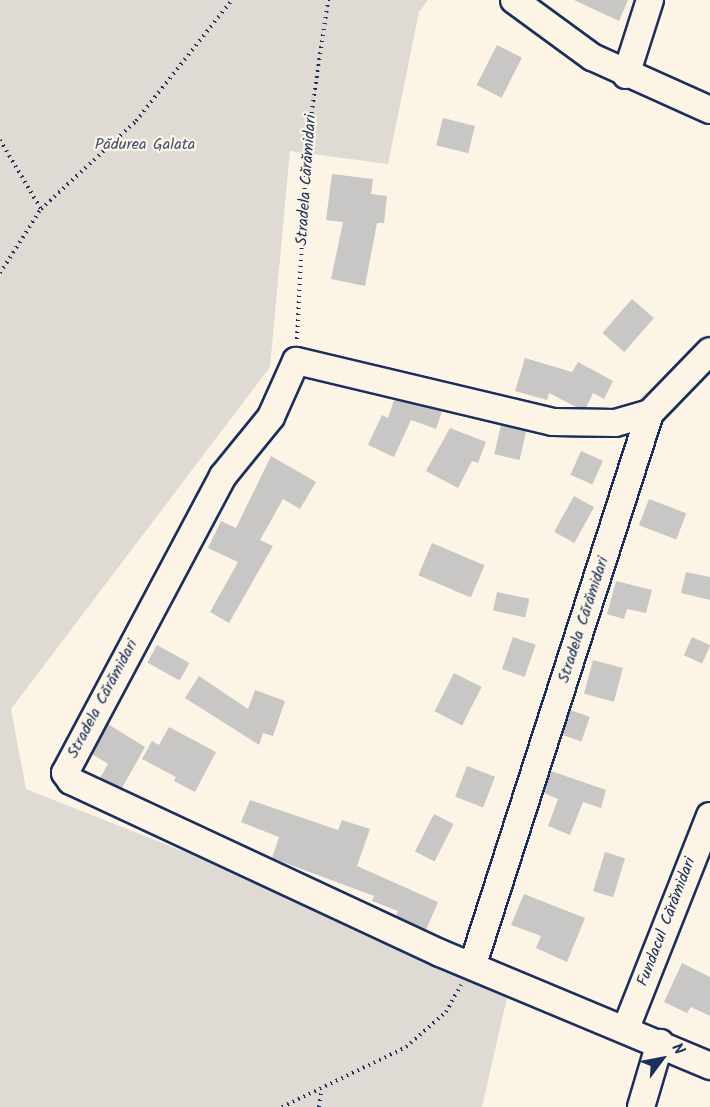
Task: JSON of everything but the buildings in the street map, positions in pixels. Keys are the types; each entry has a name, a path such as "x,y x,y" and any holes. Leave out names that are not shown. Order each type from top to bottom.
{"street":[{"path":"514,0 592,57 626,75 710,110"},
{"path":"626,75 650,0"},
{"name":"Stradela Cărămidari","path":"472,964 650,413 710,351"},
{"name":"Stradela Cărămidari","path":"650,413 615,423 553,422 296,361 271,417 223,476 65,773 71,781 392,931 626,1028 710,1066"},
{"name":"Fundacul Cărămidari","path":"626,1028 710,816"},
{"path":"641,1107 660,1043"}],"path":[{"path":"0,273 41,209 135,121 232,0"},
{"name":"Stradela Cărămidari","path":"296,361 307,143 328,0"},
{"path":"0,140 41,209"},
{"path":"282,1107 406,1047 446,1012 472,964"},
{"path":"319,1107 322,1089"}],"green space":[{"name":"Pădurea Galata","path":"0,0 428,0 419,12 388,164 290,151 270,367 11,709 26,789 440,953 507,998 482,1107 0,1107"}]}
